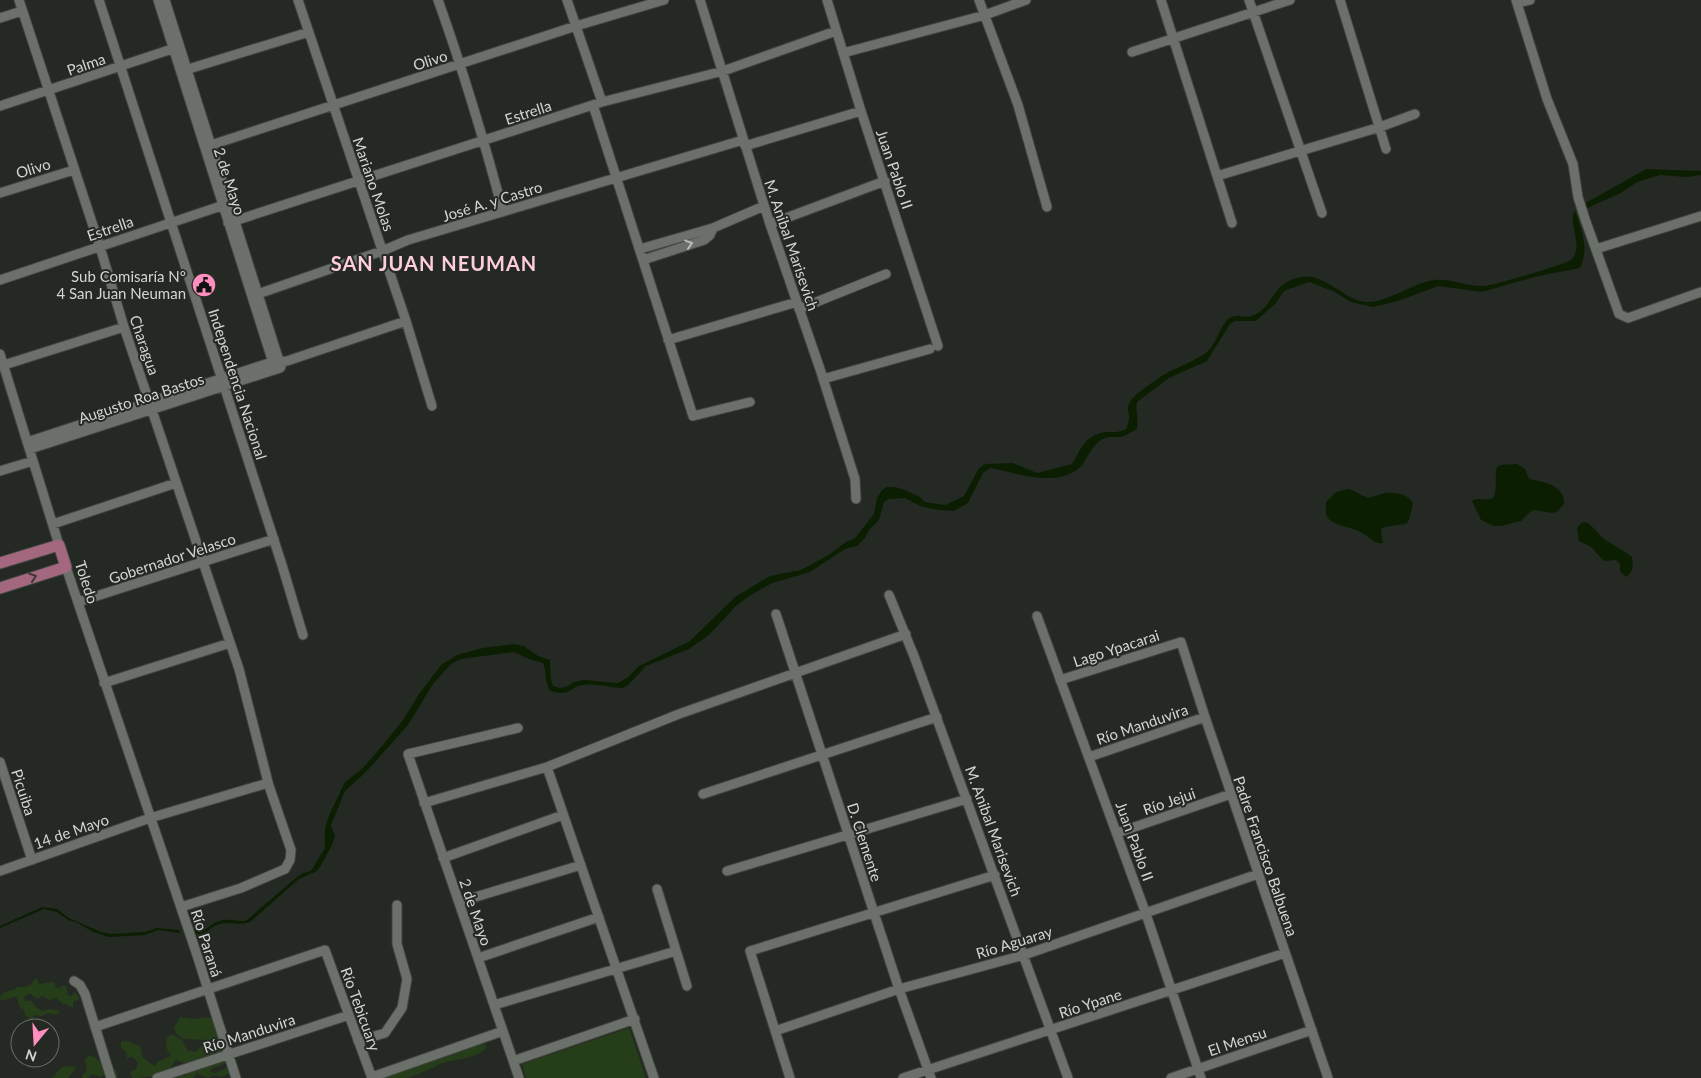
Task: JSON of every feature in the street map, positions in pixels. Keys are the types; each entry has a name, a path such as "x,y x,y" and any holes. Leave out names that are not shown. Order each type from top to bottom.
{"main road":[{"path":"0,563 59,545"},
{"name":"Toledo","path":"59,545 66,567"},
{"path":"0,588 66,567"}],"street":[{"name":"Charagua","path":"19,0 100,247 124,327 239,670 269,786 291,850 290,860 285,869 242,888 181,907"},
{"name":"Independencia Nacional","path":"99,0 304,635"},
{"name":"2 de Mayo","path":"158,0 177,48"},
{"name":"2 de Mayo","path":"165,0 184,71 255,295 279,364"},
{"name":"Mariano Molas","path":"298,0 406,321 432,406"},
{"path":"438,0 461,64 503,212"},
{"path":"567,0 576,26 616,177 693,416 750,402"},
{"name":"Olivo","path":"208,146 576,26 664,0"},
{"name":"M. Anibal Marisevich","path":"700,0 764,206 855,479 856,499"},
{"name":"Juan Pablo II","path":"823,379 934,348 885,181 827,0"},
{"path":"979,0 1018,105 1048,207"},
{"path":"843,53 985,15 1026,0"},
{"path":"1161,0 1232,223"},
{"path":"1249,0 1322,213"},
{"path":"1132,52 1290,0"},
{"path":"1340,0 1386,149"},
{"path":"1530,0 1516,2 1547,98 1573,164 1578,197 1619,314 1628,318 1701,292"},
{"path":"0,18 22,11"},
{"name":"Estrella","path":"232,222 597,104 722,71 836,31"},
{"path":"184,71 309,32"},
{"name":"Palma","path":"0,106 177,48"},
{"name":"José A. y Castro","path":"255,295 415,238 616,177 861,111"},
{"path":"1217,176 1380,127 1415,114"},
{"name":"Olivo","path":"0,193 74,170"},
{"path":"770,224 885,181"},
{"name":"Estrella","path":"0,280 226,204"},
{"path":"640,249 713,228 764,206"},
{"path":"1596,249 1701,216"},
{"path":"643,260 704,240 710,235 713,228"},
{"path":"668,340 798,305 886,274"},
{"name":"Augusto Roa Bastos","path":"29,445 406,321"},
{"path":"4,365 124,327"},
{"name":"Toledo","path":"0,354 59,545"},
{"path":"0,392 10,389"},
{"path":"0,471 33,461"},
{"path":"53,524 176,483"},
{"name":"Gobernador Velasco","path":"78,602 274,539"},
{"name":"Toledo","path":"66,567 150,818"},
{"name":"M. Anibal Marisevich","path":"889,595 906,634 1068,1078"},
{"name":"D. Clemente","path":"776,614 899,989 930,1074"},
{"name":"Juan Pablo II","path":"1038,616 1146,914 1199,1073"},
{"path":"424,804 547,767 679,714 906,634"},
{"name":"Lago Ypacarai","path":"1060,680 1181,642"},
{"name":"Padre Francisco Balbuena","path":"1181,642 1204,717 1328,1078"},
{"path":"104,683 230,643"},
{"name":"Río Manduvira","path":"1089,757 1204,717"},
{"path":"703,794 937,718"},
{"name":"2 de Mayo","path":"518,728 408,754 519,1078"},
{"name":"Picuiba","path":"0,762 32,860"},
{"path":"547,767 580,865 618,968 654,1078"},
{"name":"14 de Mayo","path":"0,871 150,818 268,783 269,786"},
{"name":"Río Jejui","path":"1117,833 1231,794"},
{"path":"727,871 967,799"},
{"path":"443,858 564,815"},
{"name":"Río Paraná","path":"150,818 197,955 236,1078"},
{"path":"459,902 580,865"},
{"name":"Río Aguaray","path":"775,1031 899,989 1024,955 1258,874"},
{"path":"790,1078 750,951 995,875"},
{"path":"657,889 687,986"},
{"path":"358,1041 385,1033 402,1008 406,979 397,944 397,905"},
{"path":"478,958 599,917"},
{"name":"Río Tebicuary","path":"208,989 325,950 372,1078"},
{"path":"494,1005 676,951"},
{"name":"Río Ypane","path":"903,1078 930,1074 1051,1030 1285,953"},
{"path":"74,981 80,985 85,994 111,1078"},
{"path":"95,1027 208,989"},
{"name":"Río Manduvira","path":"157,1078 349,1015"},
{"path":"513,1062 634,1019"},
{"name":"El Mensu","path":"1170,1078 1199,1073 1312,1030"},
{"path":"372,1078 503,1031"}],"shaded area":[{"path":"1646,169 1701,171 1701,175 1687,177 1660,175 1637,182 1621,193 1585,209 1584,204"},
{"path":"1575,210 1584,246 1583,260 1580,268 1534,277 1482,292 1438,286 1398,301 1373,307 1351,302 1333,291 1309,282 1284,291 1276,303 1256,321 1235,321 1230,324 1207,361 1169,378 1137,402 1137,429 1120,437 1108,437 1101,440 1093,447 1077,470 1056,478 1045,478 990,468 983,473 968,503 954,511 920,506 905,498 889,499 884,502 879,520 857,546 845,549 810,572 772,583 749,596 736,606 709,635 689,649 646,666 623,688 588,685 578,686 563,693 550,691 543,663 514,652 461,659 451,664 433,684 408,725 366,772 345,791 331,825 335,836 333,843 317,871 299,879 250,922 220,924 205,932 193,934 193,931 204,930 222,920 245,921 297,877 311,871 325,848 325,828 345,782 363,768 383,745 403,720 419,694 441,665 457,655 482,648 514,644 524,646 538,656 550,660 553,686 566,687 574,682 584,680 618,683 627,678 639,666 690,641 735,597 770,576 801,570 855,538 874,514 877,498 882,490 887,487 905,490 920,497 925,502 945,505 964,496 979,468 985,464 1013,463 1037,473 1072,464 1081,448 1089,439 1099,433 1118,432 1126,429 1129,420 1128,406 1138,393 1164,375 1207,352 1227,320 1233,316 1249,317 1259,313 1278,290 1291,280 1301,277 1318,279 1359,301 1367,302 1384,299 1419,284 1435,280 1484,286 1543,270 1571,260 1576,249 1573,223"},
{"path":"1517,464 1525,469 1529,479 1547,483 1561,492 1564,504 1557,512 1535,510 1530,512 1521,521 1501,526 1494,526 1481,520 1472,501 1493,498 1497,467"},
{"path":"1348,489 1368,497 1390,493 1407,497 1413,503 1409,520 1406,524 1382,528 1383,543 1375,542 1359,531 1334,523 1326,515 1326,502 1336,492"},
{"path":"1586,522 1604,539 1632,557 1633,563 1629,575 1626,577 1620,571 1620,564 1616,560 1604,561 1591,547 1579,541 1577,528 1581,523"},
{"path":"42,907 57,909 69,918 101,932 111,934 145,932 157,928 179,930 180,933 158,930 145,935 109,937 93,932 76,922 68,920 57,912 44,909 0,928 0,926"},
{"path":"34,979 37,979 39,984 54,982 56,987 59,988 64,985 68,995 71,996 75,992 79,997 78,1000 73,1002 73,1008 66,1004 64,1005 56,998 50,1000 42,996 37,999 31,994 26,995 24,998 26,1001 32,1001 42,1011 51,1009 60,1011 57,1015 48,1013 29,1018 19,1006 17,997 0,1000 3,993 17,987 25,987 33,982"},
{"path":"180,1017 194,1019 209,1017 214,1020 223,1049 211,1062 224,1061 226,1063 211,1069 210,1072 216,1073 228,1067 231,1069 231,1073 208,1078 196,1073 193,1078 175,1078 179,1075 185,1076 187,1074 188,1064 175,1060 168,1070 163,1073 150,1077 132,1078 130,1072 136,1069 138,1063 133,1057 127,1058 126,1052 121,1048 121,1042 127,1041 141,1047 143,1057 155,1067 157,1062 171,1056 167,1050 166,1043 167,1038 171,1034 182,1040 187,1050 196,1052 205,1042 204,1040 186,1039 178,1036 174,1028"},
{"path":"629,1028 646,1078 526,1078 522,1064"},
{"path":"483,1043 487,1047 478,1054 440,1064 407,1078 383,1078 476,1044"},
{"path":"88,1055 96,1058 102,1065 116,1070 118,1078 110,1078 105,1072 102,1077 91,1074 88,1078 82,1078 83,1074 87,1071 85,1060"},
{"path":"66,1066 77,1067 68,1078 52,1078 61,1068"}],"place":[{"name":"Sub Comisaría N° 4 San Juan Neuman","path":"204,285"}],"district":[{"name":"SAN JUAN NEUMAN","path":"434,263"}]}
